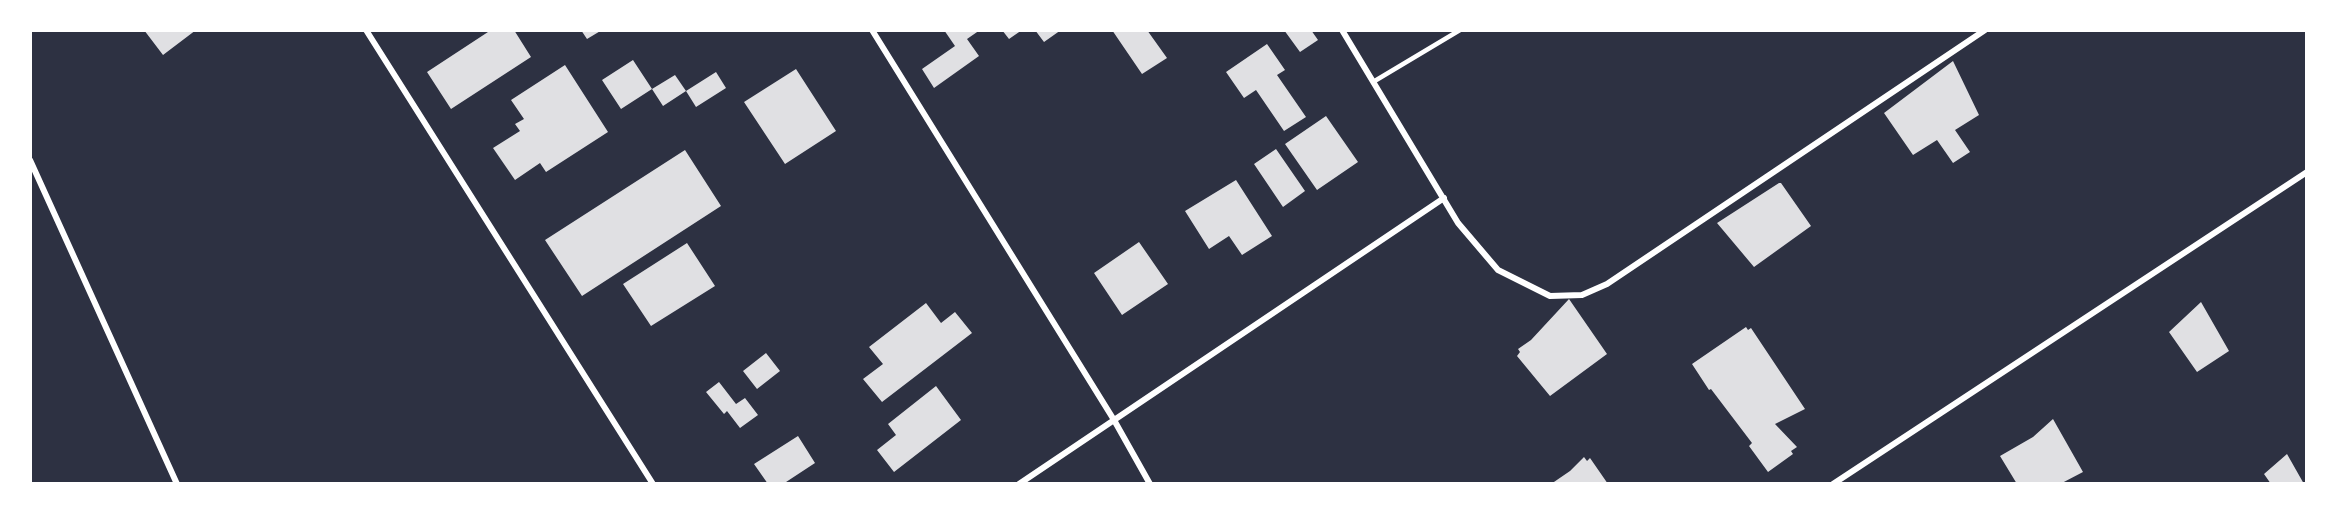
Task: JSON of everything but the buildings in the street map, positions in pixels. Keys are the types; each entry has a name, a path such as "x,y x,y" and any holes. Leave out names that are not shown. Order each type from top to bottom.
{"street":[{"path":"366,30 653,484"},
{"path":"872,30 1114,420 1150,484"},
{"path":"1342,30 1458,222 1498,270 1550,296 1582,295 1607,284 1985,30"},
{"path":"30,160 177,484"},
{"path":"1833,484 2307,172"},
{"path":"1019,484 1444,198"}],"lane":[{"path":"1373,81 1460,30"}]}
